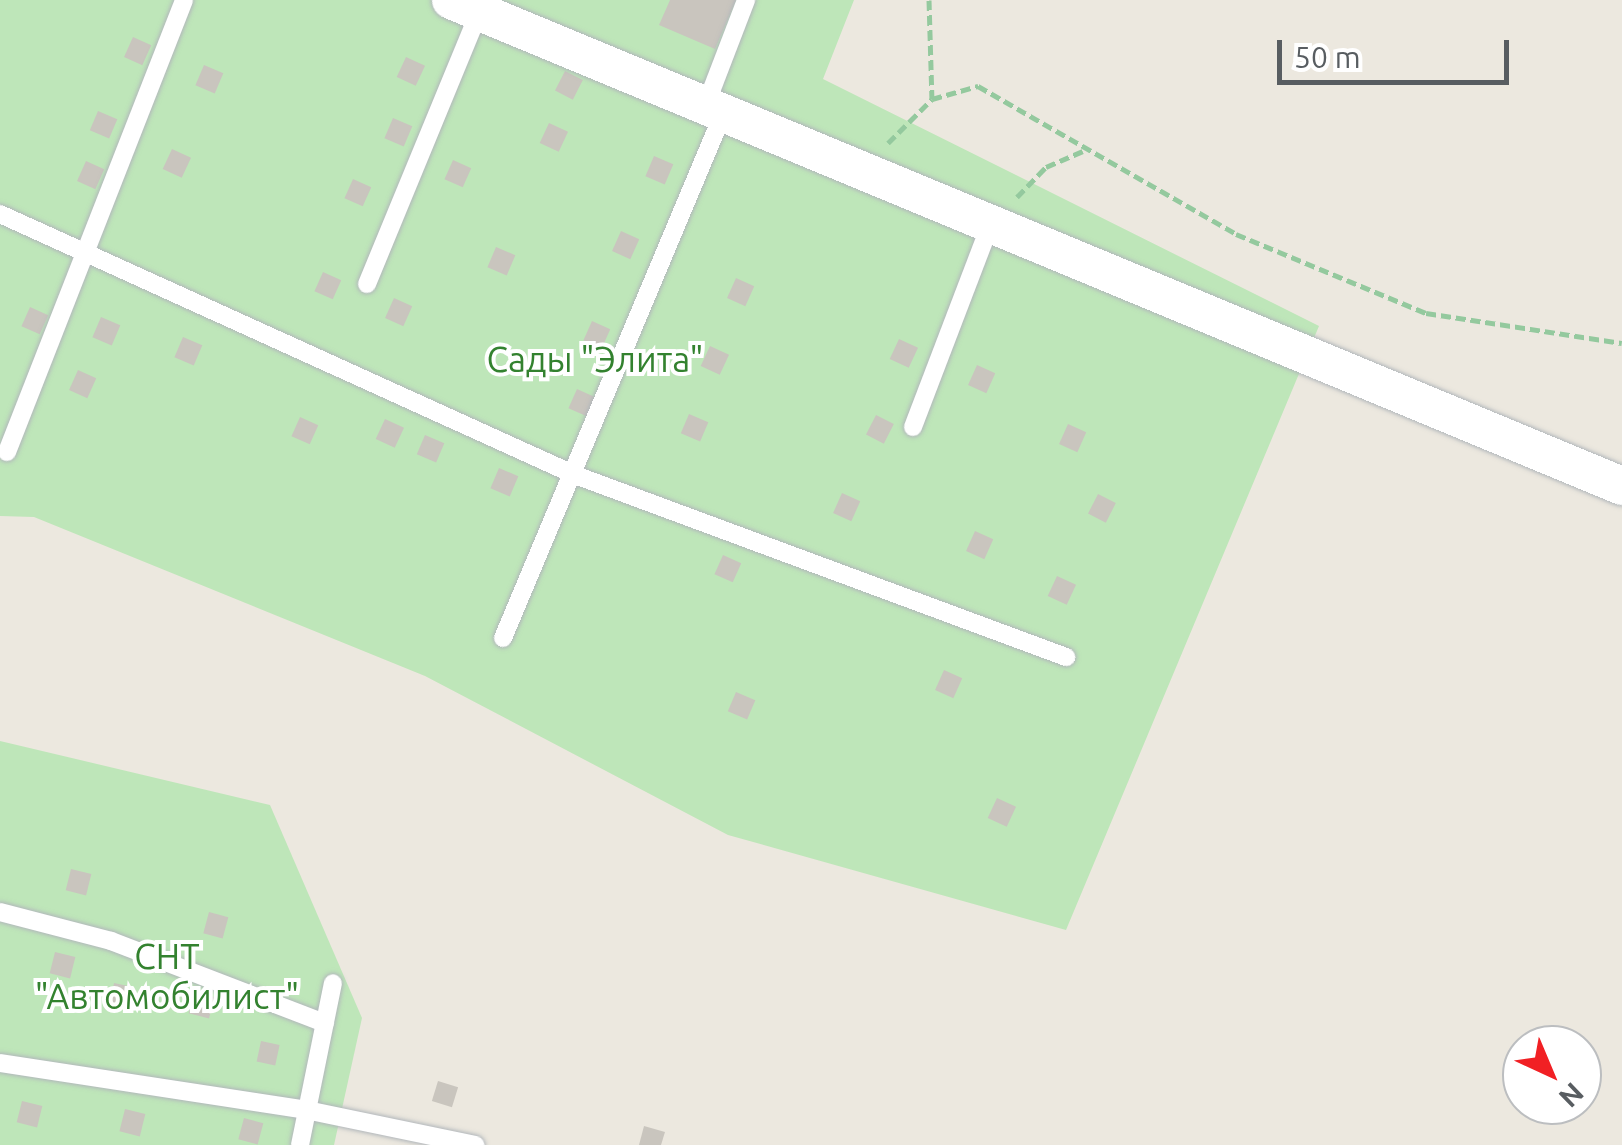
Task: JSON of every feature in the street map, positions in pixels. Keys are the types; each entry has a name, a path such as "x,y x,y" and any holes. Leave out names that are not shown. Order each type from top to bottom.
{"street":[{"path":"471,4 714,110 1622,486"}],"lane":[{"path":"7,452 184,0"},
{"path":"502,638 575,475 714,110 746,0"},
{"path":"367,284 471,4"},
{"path":"0,214 575,475 1066,657"},
{"path":"913,427 990,224"},
{"path":"0,912 161,958 325,1023"},
{"path":"300,1145 333,983"},
{"path":"0,1063 306,1110 475,1145"}],"path":[{"path":"929,0 932,99"},
{"path":"854,168 932,99 978,86 1083,151 1236,234 1426,313 1622,343"},
{"path":"990,224 1046,167 1083,151"}],"green space":[{"name":"Сады \"Элита\"","path":"0,0 854,0 823,79 1319,326 1066,930 728,835 425,676 34,517 0,516"},
{"name":"СНТ \"Автомобилист\"","path":"0,741 270,805 362,1018 334,1145 0,1145"}],"building":[{"path":"670,0 736,0 715,49 659,25"},
{"path":"133,37 151,45 142,65 124,57"},
{"path":"406,57 425,66 416,86 397,77"},
{"path":"204,65 223,73 215,93 195,85"},
{"path":"565,71 583,80 573,100 555,91"},
{"path":"98,111 117,119 109,139 90,130"},
{"path":"393,118 412,126 404,146 384,138"},
{"path":"549,123 568,132 559,152 540,143"},
{"path":"172,149 191,158 182,178 163,169"},
{"path":"654,156 673,164 665,184 645,176"},
{"path":"453,160 471,168 463,187 444,179"},
{"path":"86,161 104,169 95,189 77,181"},
{"path":"353,179 371,187 363,206 344,198"},
{"path":"621,231 639,239 630,259 612,251"},
{"path":"496,247 515,255 507,275 487,267"},
{"path":"323,272 341,280 333,299 314,291"},
{"path":"736,278 754,286 745,306 727,298"},
{"path":"394,298 412,306 403,326 385,318"},
{"path":"30,307 48,315 40,334 21,326"},
{"path":"101,317 120,325 112,345 92,337"},
{"path":"592,321 610,329 602,348 583,340"},
{"path":"183,337 202,345 194,365 174,357"},
{"path":"899,339 918,348 909,368 890,359"},
{"path":"710,346 729,355 720,375 701,366"},
{"path":"977,365 995,373 986,393 968,385"},
{"path":"78,370 96,378 87,398 69,390"},
{"path":"577,389 595,397 587,416 568,408"},
{"path":"689,414 708,422 700,442 681,433"},
{"path":"876,415 894,424 884,444 866,435"},
{"path":"300,417 318,425 310,444 291,436"},
{"path":"385,419 404,428 395,448 376,439"},
{"path":"1068,424 1086,432 1077,452 1059,444"},
{"path":"425,435 444,443 436,463 417,454"},
{"path":"499,468 518,476 510,496 490,488"},
{"path":"842,493 860,501 851,521 833,513"},
{"path":"1098,494 1116,503 1106,523 1088,514"},
{"path":"975,531 993,539 984,559 966,551"},
{"path":"723,555 741,563 733,582 714,574"},
{"path":"1057,576 1076,585 1067,605 1048,596"},
{"path":"944,670 962,678 953,698 935,690"},
{"path":"736,692 755,700 747,720 728,711"},
{"path":"997,798 1016,807 1007,827 988,818"},
{"path":"71,869 91,874 86,895 66,890"},
{"path":"209,912 228,917 223,938 203,933"},
{"path":"55,952 75,957 70,978 50,973"},
{"path":"114,983 133,987 128,1008 109,1005"},
{"path":"194,992 214,997 209,1018 189,1013"},
{"path":"261,1041 280,1045 275,1065 257,1062"},
{"path":"438,1081 458,1087 452,1107 432,1101"},
{"path":"22,1101 42,1106 37,1127 17,1122"},
{"path":"125,1109 145,1114 140,1136 119,1131"},
{"path":"244,1118 263,1123 258,1144 238,1139"},
{"path":"644,1126 665,1132 661,1145 639,1145"}]}
